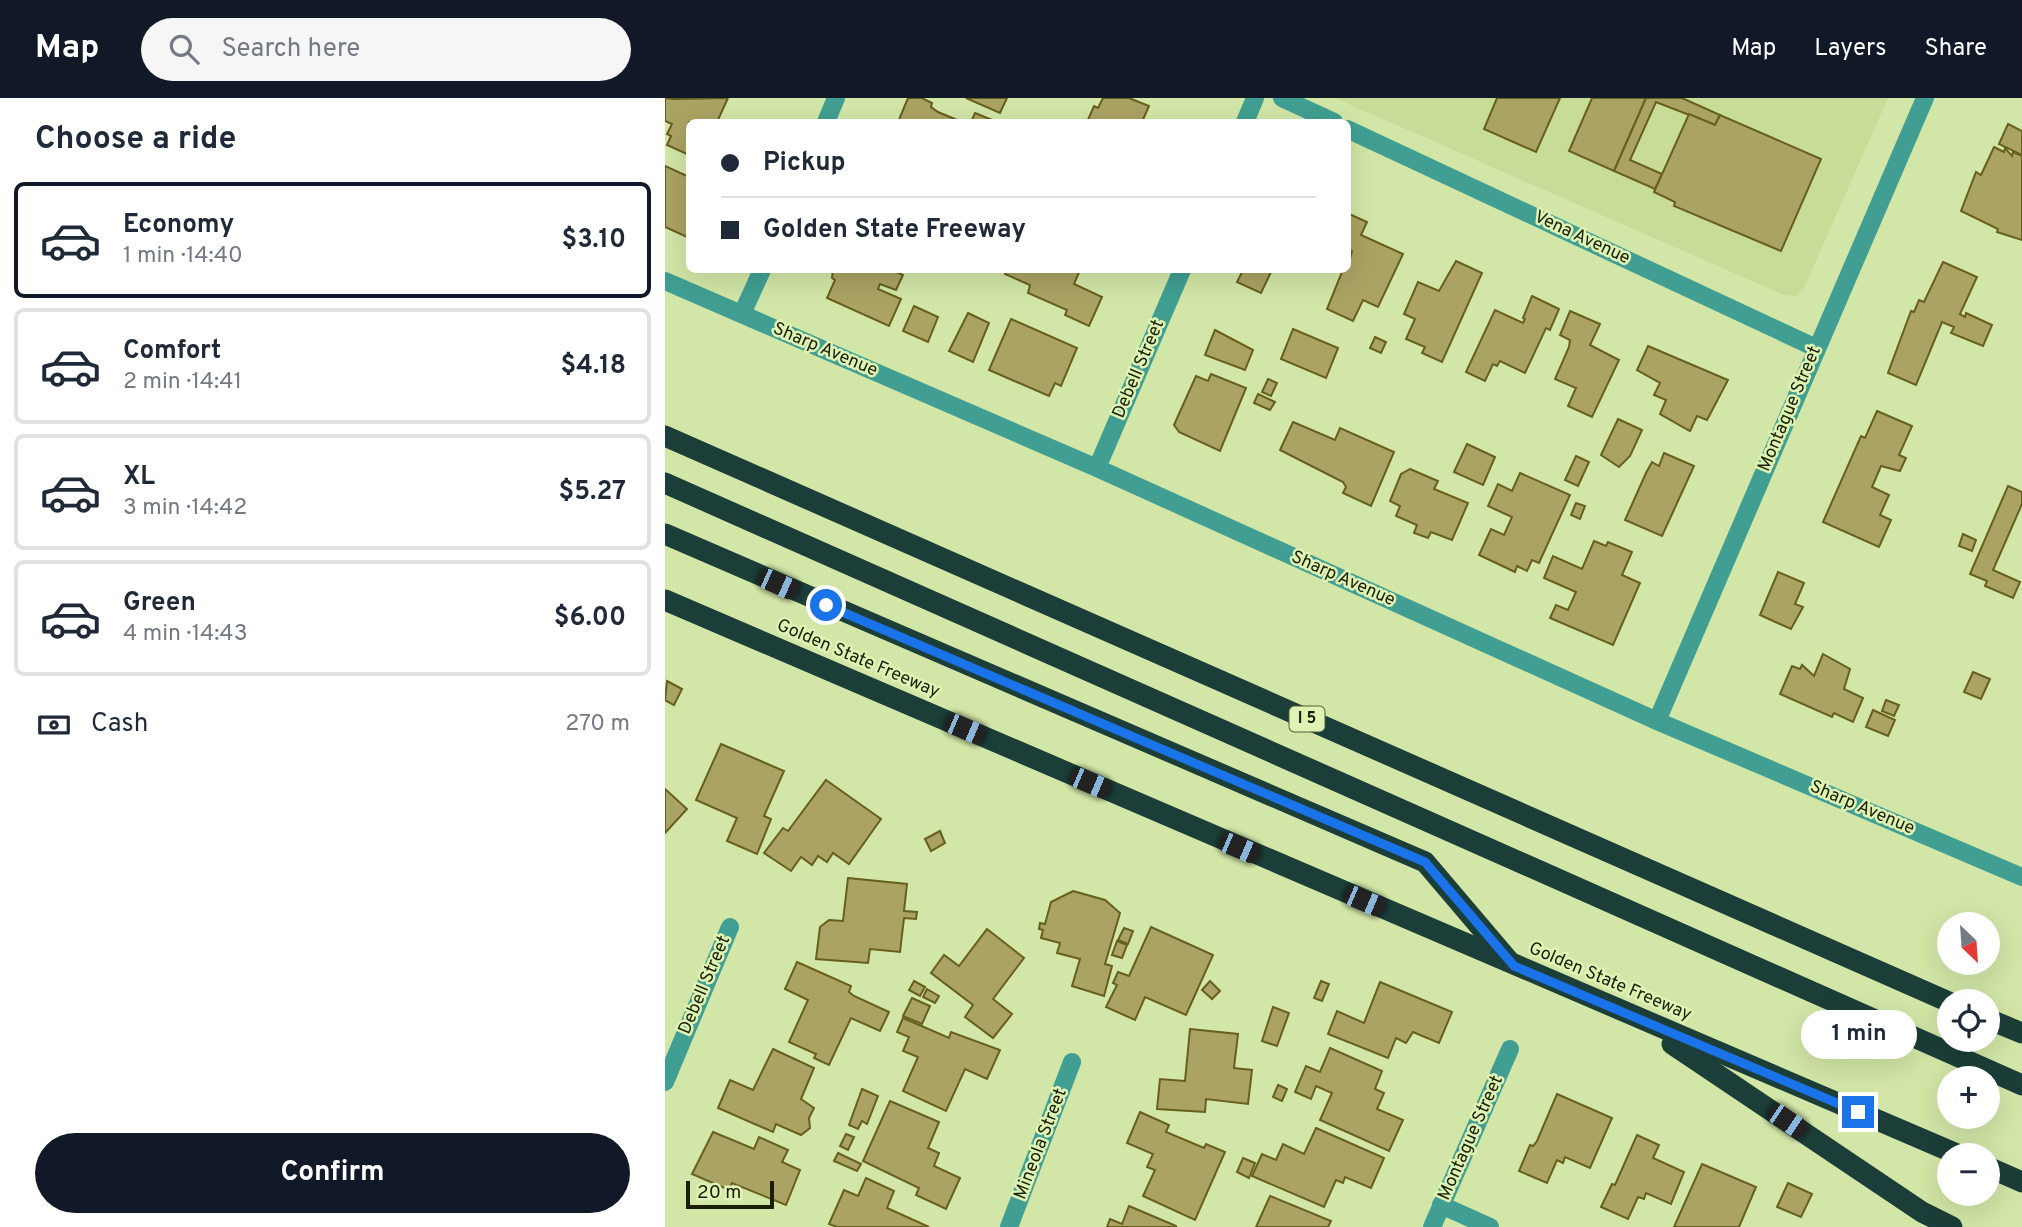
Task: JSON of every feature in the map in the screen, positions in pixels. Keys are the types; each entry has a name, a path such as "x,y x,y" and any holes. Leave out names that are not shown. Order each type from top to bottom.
{"highway":[{"name":"I 5","path":"665,436 1937,997"},
{"path":"665,483 2022,1085"},
{"path":"665,534 1425,862 1514,966"},
{"name":"Golden State Freeway","path":"665,600 1937,1146"},
{"path":"1630,1015 1922,1212 1952,1227"},
{"path":"2000,1024 2022,1034"},
{"path":"2000,1172 2022,1182"}],"street":[{"path":"827,119 837,98"},
{"path":"1246,119 1255,98"},
{"path":"1282,98 1328,119"},
{"name":"Montague Street","path":"1657,721 1925,98"},
{"name":"Vena Avenue","path":"1351,131 1816,348"},
{"path":"742,314 761,273"},
{"name":"Debell Street","path":"1097,468 1181,273"},
{"name":"Sharp Avenue","path":"665,281 1097,468 1657,721 2022,877"},
{"name":"Debell Street","path":"665,1082 730,927"},
{"name":"Montague Street","path":"1432,1227 1510,1049"},
{"name":"Mineola Street","path":"1009,1227 1072,1062"},
{"path":"1441,1205 1490,1227"}],"shaded area":[{"path":"1335,98 1888,98 1804,288 1796,296 1784,295"}],"building":[{"path":"665,98 728,98 718,119 686,119 686,154 667,145 671,136 667,134 672,124 665,121"},
{"path":"908,98 922,98 932,103 931,107 938,112 955,119 899,119"},
{"path":"966,98 1007,98 1000,113"},
{"path":"1103,98 1129,98 1149,106 1143,119 1088,119 1094,106 1098,108"},
{"path":"1497,98 1560,98 1536,152 1484,129"},
{"path":"1592,98 1646,98 1614,171 1569,151"},
{"path":"1646,98 1682,98 1720,115 1715,125 1656,102 1630,160 1662,174 1655,189 1614,171"},
{"path":"975,113 990,119 972,119"},
{"path":"1689,114 1715,125 1720,115 1821,159 1781,251 1674,206 1675,202 1654,192"},
{"path":"2008,124 2022,131 2022,155 1999,144"},
{"path":"1994,147 2004,152 2005,148 2012,156 2013,152 2022,156 2022,240 1997,232 1998,229 1961,211 1976,172 1981,175"},
{"path":"665,166 686,176 686,237 665,227"},
{"path":"1351,215 1367,222 1361,235 1403,254 1378,307 1363,300 1353,321 1327,309 1342,273 1351,273"},
{"path":"1456,261 1482,273 1442,362 1422,353 1425,347 1406,339 1415,319 1404,314 1418,282 1439,291"},
{"path":"1943,262 1977,277 1960,314 1965,317 1966,313 1992,325 1983,346 1951,333 1954,327 1942,322 1916,385 1888,373 1911,311 1914,312 1919,300 1924,302"},
{"path":"833,273 903,275 896,290 880,284 878,289 901,299 889,326 827,298 835,280 832,278"},
{"path":"1079,273 1074,284 1102,297 1089,326 1065,315 1067,310 1028,293 1030,285 1005,274"},
{"path":"1242,273 1271,273 1261,293 1237,282"},
{"path":"1532,296 1559,309 1550,330 1546,328 1525,373 1500,361 1497,366 1493,364 1485,381 1466,372 1495,310 1523,323"},
{"path":"914,306 938,317 928,342 903,331"},
{"path":"1570,311 1600,324 1590,345 1619,360 1592,417 1568,406 1576,388 1555,379 1569,347 1570,340 1560,335"},
{"path":"968,313 989,323 973,362 949,351"},
{"path":"1011,319 1077,348 1061,386 1055,383 1049,396 989,370"},
{"path":"1293,329 1338,348 1326,378 1281,359"},
{"path":"1215,330 1253,350 1245,370 1205,355"},
{"path":"1375,337 1386,342 1381,353 1370,348"},
{"path":"1648,346 1728,380 1707,420 1697,416 1690,431 1660,414 1666,400 1654,395 1660,383 1637,370"},
{"path":"1211,374 1246,388 1220,451 1179,432 1174,425 1196,376 1208,381"},
{"path":"1268,379 1277,383 1271,396 1262,392"},
{"path":"1258,394 1275,402 1270,410 1254,403"},
{"path":"1877,411 1912,426 1899,455 1906,458 1900,471 1881,466 1872,487 1889,495 1880,515 1891,520 1879,547 1823,522 1861,436 1865,438"},
{"path":"1618,419 1642,430 1630,456 1619,467 1601,455"},
{"path":"1293,422 1335,440 1340,428 1394,452 1371,506 1343,493 1346,487 1343,482 1280,450"},
{"path":"1467,444 1495,457 1483,485 1454,472"},
{"path":"1664,453 1694,466 1662,536 1625,520 1652,462 1659,466"},
{"path":"1576,456 1589,462 1578,486 1565,480"},
{"path":"1410,469 1438,481 1434,489 1468,503 1452,540 1431,532 1428,538 1414,533 1417,525 1396,516 1400,506 1390,501 1401,474"},
{"path":"1520,473 1570,495 1539,563 1532,560 1527,571 1517,566 1515,572 1479,555 1491,529 1504,535 1512,517 1488,506 1498,484 1512,491"},
{"path":"2008,486 2022,492 2022,504 1993,570 2020,582 2013,598 1985,586 1987,581 1970,574"},
{"path":"1576,503 1585,506 1580,519 1571,515"},
{"path":"1963,534 1976,540 1972,551 1959,546"},
{"path":"1594,541 1606,546 1608,542 1632,552 1622,575 1640,583 1613,645 1550,618 1556,605 1568,610 1576,592 1544,578 1553,556 1582,569"},
{"path":"1778,572 1804,583 1795,604 1803,607 1791,629 1760,615"},
{"path":"1823,654 1850,669 1844,689 1863,698 1853,722 1834,713 1832,717 1780,694 1792,666 1800,669 1802,665 1814,676"},
{"path":"1973,672 1990,679 1981,699 1964,692"},
{"path":"667,681 682,689 674,705 665,700"},
{"path":"1886,700 1899,705 1894,716 1882,711"},
{"path":"1873,710 1895,720 1888,736 1866,727"},
{"path":"721,744 784,771 764,816 771,819 757,854 727,841 737,818 696,800"},
{"path":"826,780 881,819 849,864 833,853 827,862 818,856 812,865 801,857 791,871 764,853 783,828 788,831"},
{"path":"665,789 687,809 665,833"},
{"path":"940,831 945,843 931,851 925,839"},
{"path":"848,878 907,884 904,911 917,912 916,919 904,918 900,952 870,949 868,963 816,959 820,927 829,920 843,921"},
{"path":"1073,891 1105,900 1120,913 1105,964 1112,966 1104,996 1072,986 1080,959 1057,953 1060,943 1041,938 1043,930 1039,929 1040,923 1045,924 1051,902"},
{"path":"1151,927 1213,955 1186,1015 1145,997 1135,1020 1106,1007 1117,985 1113,983 1118,972 1129,976"},
{"path":"1124,928 1133,931 1128,944 1118,940"},
{"path":"987,929 1024,958 993,999 1012,1014 993,1038 965,1017 973,1005 931,973 944,955 959,966"},
{"path":"1117,941 1127,945 1122,958 1112,955"},
{"path":"797,962 851,986 849,992 854,996 889,1012 880,1031 851,1018 829,1065 814,1058 816,1054 789,1042 808,1000 785,989"},
{"path":"914,981 925,987 920,996 909,990"},
{"path":"1210,981 1220,991 1212,999 1202,990"},
{"path":"1321,981 1329,984 1322,1001 1314,998"},
{"path":"1380,982 1452,1012 1439,1043 1413,1032 1406,1043 1396,1038 1388,1058 1328,1034 1337,1011 1364,1023"},
{"path":"927,989 939,996 935,1003 923,997"},
{"path":"912,998 930,1006 922,1024 903,1016"},
{"path":"1273,1007 1289,1013 1277,1046 1262,1041"},
{"path":"903,1018 949,1038 951,1032 1000,1050 987,1079 965,1069 946,1111 903,1091 918,1057 903,1051 909,1037 897,1032"},
{"path":"1190,1029 1238,1034 1234,1068 1252,1070 1248,1104 1206,1099 1205,1112 1157,1109 1160,1079 1185,1081"},
{"path":"1330,1048 1382,1071 1375,1089 1384,1093 1377,1109 1403,1120 1389,1151 1320,1120 1332,1093 1316,1086 1311,1099 1295,1092 1306,1066 1320,1072"},
{"path":"773,1049 814,1068 801,1099 814,1108 809,1118 810,1128 801,1135 776,1124 773,1132 718,1108 730,1080 753,1090"},
{"path":"1278,1085 1287,1089 1282,1101 1273,1097"},
{"path":"862,1089 878,1096 867,1124 862,1121 858,1129 849,1125"},
{"path":"1557,1094 1612,1118 1590,1168 1565,1157 1563,1163 1557,1160 1547,1183 1519,1171 1530,1145 1533,1146 1537,1141"},
{"path":"890,1101 939,1122 928,1148 939,1153 934,1166 960,1178 946,1209 916,1195 919,1188 863,1161"},
{"path":"1140,1112 1169,1125 1166,1132 1204,1148 1206,1144 1225,1152 1195,1220 1143,1196 1155,1170 1147,1167 1153,1154 1127,1143"},
{"path":"1316,1128 1384,1158 1371,1188 1345,1177 1343,1183 1336,1180 1324,1207 1252,1176 1262,1154 1276,1160 1283,1144 1304,1154"},
{"path":"713,1132 754,1149 759,1137 788,1150 782,1162 800,1170 786,1205 732,1183 729,1190 692,1174"},
{"path":"846,1134 854,1137 848,1150 840,1146"},
{"path":"1637,1135 1659,1145 1653,1158 1684,1172 1671,1204 1646,1193 1644,1199 1638,1197 1628,1219 1601,1207 1612,1184 1615,1185"},
{"path":"838,1153 861,1164 857,1171 834,1161"},
{"path":"1243,1158 1255,1163 1249,1178 1237,1172"},
{"path":"1702,1164 1756,1187 1739,1227 1674,1227"},
{"path":"866,1178 894,1191 887,1208 929,1227 837,1227 829,1224 844,1190 858,1196"},
{"path":"1788,1183 1812,1194 1801,1217 1777,1207"},
{"path":"1270,1196 1331,1221 1328,1227 1256,1227"},
{"path":"1129,1206 1176,1227 1107,1227 1110,1219 1122,1224"}],"route":[{"path":"826,605 1425,862 1514,966 1858,1112"}]}
